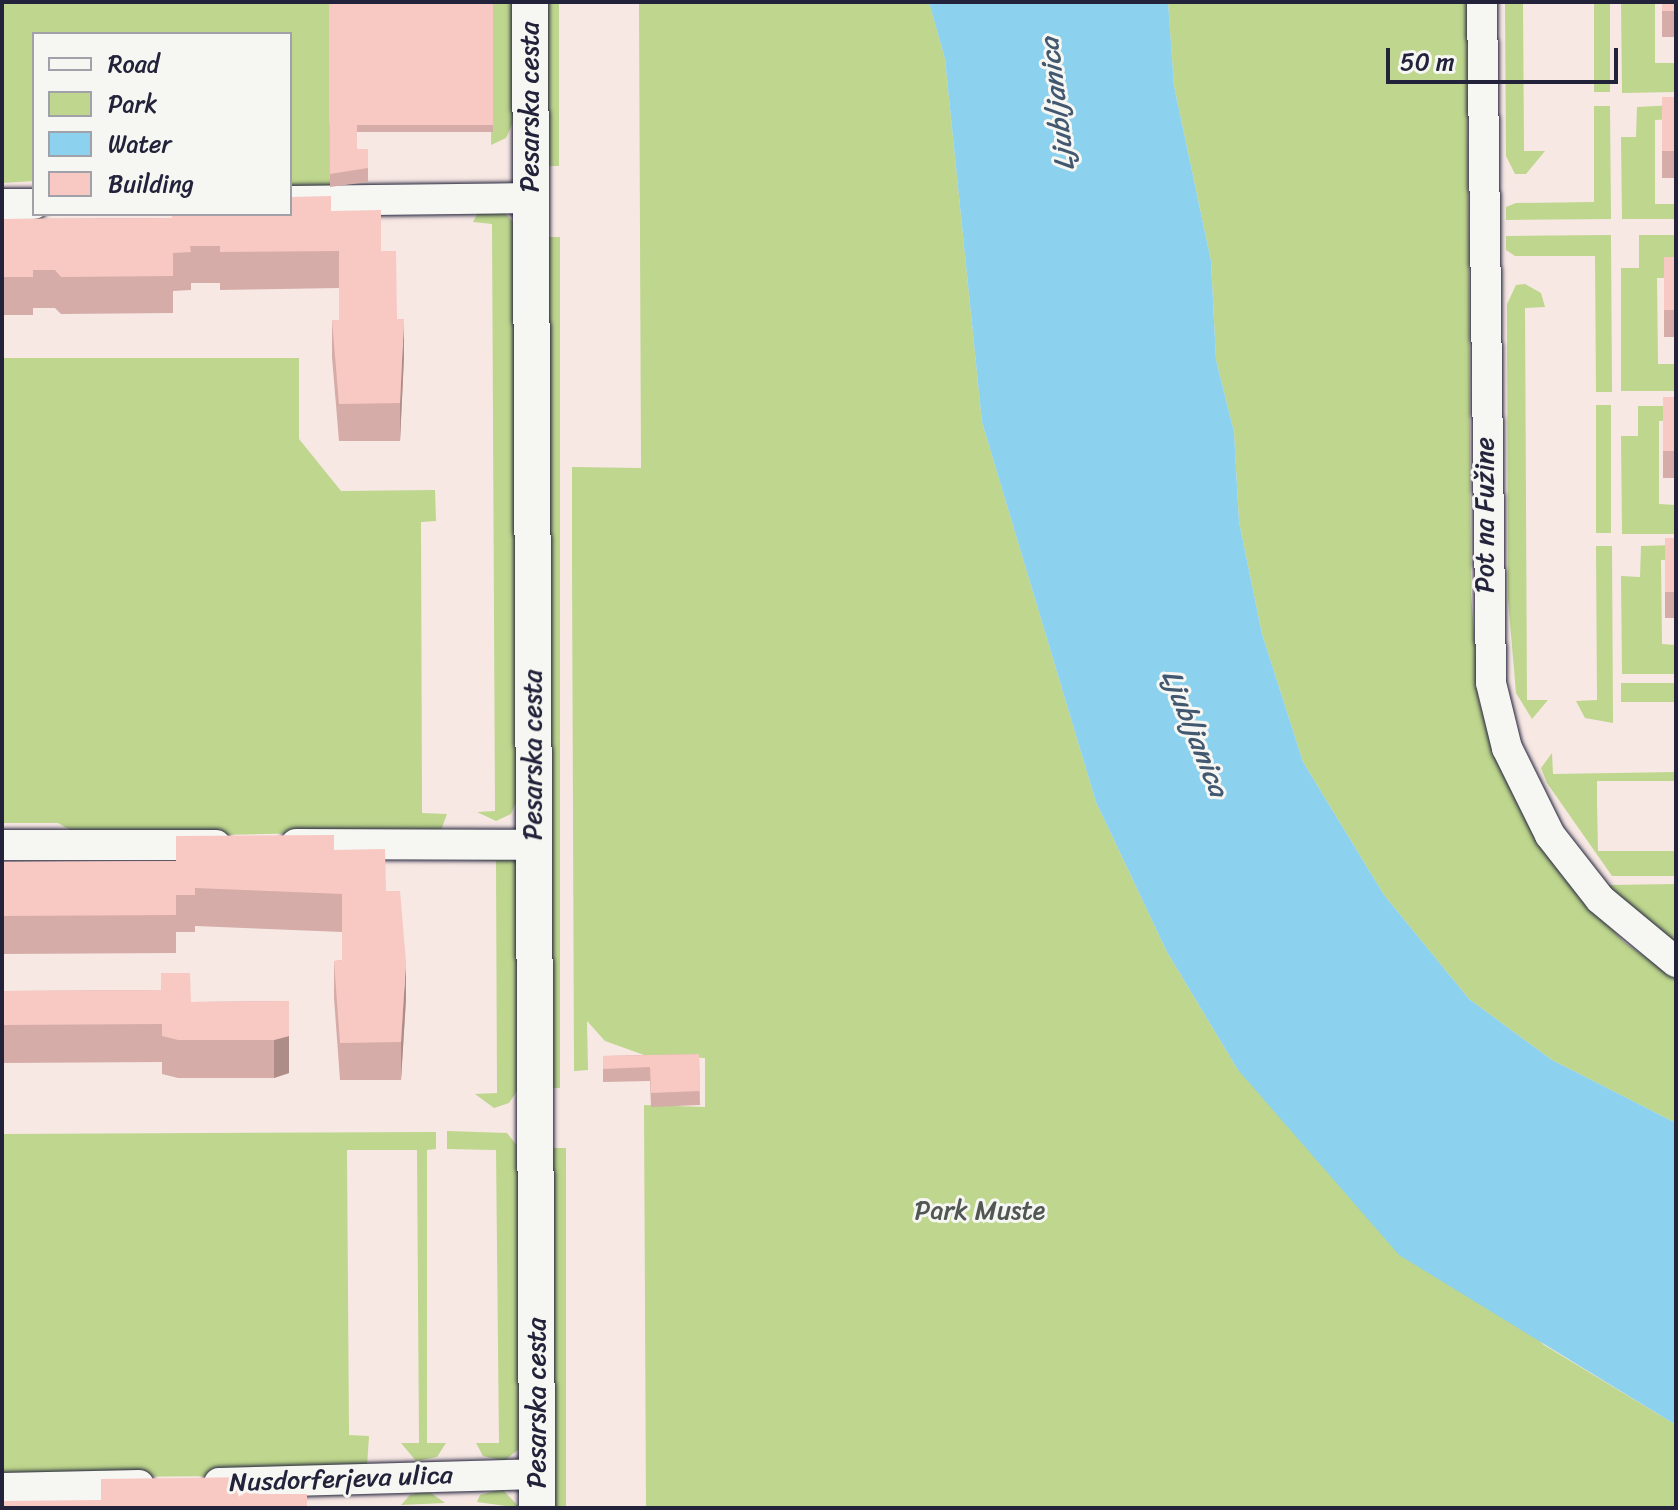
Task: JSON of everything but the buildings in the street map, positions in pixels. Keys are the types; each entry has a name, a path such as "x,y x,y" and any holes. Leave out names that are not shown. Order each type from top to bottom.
{"street":[{"name":"Pesarska cesta","path":"530,2 537,1491"},
{"name":"Pot na Fužine","path":"1482,2 1485,592 1494,697 1519,778 1557,846 1623,922 1676,962"},
{"path":"292,201 530,198"},
{"path":"2,204 32,204"},
{"path":"2,845 534,845"},
{"name":"Nusdorferjeva ulica","path":"2,1488 183,1484 537,1491"}],"green space":[{"path":"2,2 329,2 330,187 292,195 292,32 32,32 32,181 2,183"},
{"path":"493,2 513,2 514,120 506,138 491,145"},
{"path":"546,2 559,2 559,166 546,166"},
{"name":"Park Muste","path":"639,2 929,2 945,59 982,422 1096,802 1167,952 1238,1070 1544,1345 1676,1425 1676,1508 646,1508 644,1105 705,1107 705,1058 644,1055 605,1041 587,1021 588,1070 574,1071 572,467 641,468"},
{"path":"1168,2 1467,2 1471,593 1479,702 1522,812 1562,876 1624,942 1676,978 1676,1123 1552,1060 1469,999 1384,895 1303,762 1262,634 1239,522 1234,432 1216,360 1211,261 1174,86"},
{"path":"1505,2 1523,2 1524,151 1545,151 1526,174 1515,174 1506,156"},
{"path":"1594,2 1610,2 1610,92 1594,92"},
{"path":"1621,2 1655,2 1655,63 1676,63 1676,92 1622,93"},
{"path":"1676,105 1676,119 1655,120 1655,204 1676,204 1676,219 1622,219 1621,137 1636,137 1637,107"},
{"path":"1594,106 1610,106 1611,219 1506,220 1506,207 1516,203 1594,202"},
{"path":"478,212 505,213 514,223 517,800 511,814 496,821 477,812 495,811 492,224 473,222"},
{"path":"1611,235 1612,392 1596,392 1595,256 1515,256 1506,250 1506,236"},
{"path":"1639,235 1676,235 1676,278 1657,278 1658,364 1676,364 1676,391 1621,391 1621,268 1639,268"},
{"path":"547,237 560,237 560,1088 547,1088"},
{"path":"1525,284 1541,293 1545,307 1525,308 1527,700 1548,700 1532,719 1516,693 1508,599 1507,304 1516,285"},
{"path":"2,358 299,358 299,439 341,491 435,490 436,521 421,522 422,813 447,814 441,830 84,838 58,823 2,823"},
{"path":"1596,405 1611,405 1611,533 1596,533"},
{"path":"1638,406 1676,406 1676,420 1659,421 1659,504 1676,505 1676,534 1622,534 1621,436 1638,436"},
{"path":"1676,545 1676,559 1661,560 1662,644 1676,645 1676,674 1622,674 1621,576 1640,577 1641,546"},
{"path":"1596,546 1612,546 1613,723 1585,718 1576,701 1597,700"},
{"path":"1621,683 1676,683 1676,702 1621,702"},
{"path":"1552,753 1553,774 1676,772 1676,781 1597,781 1597,802 1598,851 1676,851 1676,876 1612,876 1547,783 1541,768"},
{"path":"482,854 510,854 516,862 519,1088 509,1103 494,1108 475,1094 497,1093 496,861 476,860"},
{"path":"1676,884 1676,945 1607,885"},
{"path":"447,1131 507,1133 519,1148 519,1449 504,1461 483,1456 476,1443 499,1443 496,1150 447,1149"},
{"path":"436,1132 436,1149 427,1150 427,1443 446,1443 437,1457 416,1461 401,1443 419,1443 417,1150 347,1150 349,1435 369,1436 367,1467 353,1475 2,1478 2,1134"},
{"path":"552,1148 566,1148 566,1508 552,1508"},
{"path":"502,1489 520,1508 477,1502 480,1495"},
{"path":"427,1490 445,1503 401,1505 410,1495"}],"water":[{"name":"Ljubljanica","path":"929,2 1168,2 1174,86 1211,261 1216,360 1234,432 1239,522 1262,634 1303,762 1384,895 1469,999 1552,1060 1676,1123 1676,1425 1399,1255 1238,1070 1167,952 1096,802 982,422 945,59"}]}
